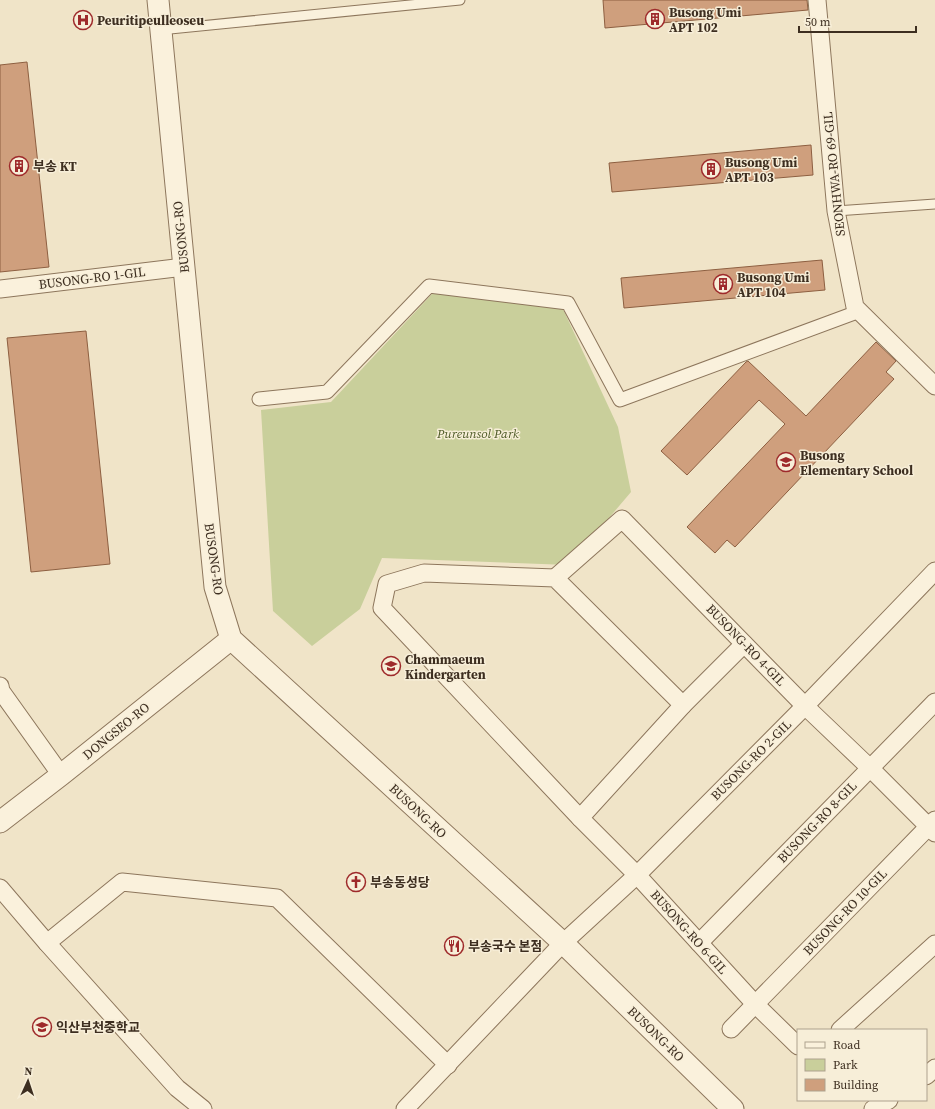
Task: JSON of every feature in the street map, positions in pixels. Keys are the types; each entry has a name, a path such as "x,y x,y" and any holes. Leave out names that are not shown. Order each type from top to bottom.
{"street":[{"name":"BUSONG-RO","path":"158,0 215,587 231,638 562,943 733,1109"},
{"name":"SEONHWA-RO 69-GIL","path":"817,0 836,211 855,307 935,386"},
{"name":"BUSONG-RO 1-GIL","path":"0,289 184,267"},
{"path":"259,399 327,392 429,286 568,303 620,400 860,311"},
{"name":"BUSONG-RO 4-GIL","path":"555,578 622,519 805,706 933,827"},
{"name":"BUSONG-RO 2-GIL","path":"562,943 637,875 805,706 935,571"},
{"name":"BUSONG-RO 6-GIL","path":"555,578 424,573 387,584 382,608 580,818 637,875 755,1004 797,1045"},
{"path":"555,578 683,705"},
{"name":"DONGSEO-RO","path":"0,822 61,775 231,638"},
{"path":"580,818 683,705 744,644"},
{"path":"0,690 61,775"},
{"name":"BUSONG-RO 8-GIL","path":"699,943 935,702"},
{"name":"BUSONG-RO 10-GIL","path":"731,1029 933,827"},
{"path":"48,943 122,882 277,898 448,1065"},
{"path":"0,888 177,1088 203,1109"},
{"path":"405,1109 562,943"},
{"path":"841,1029 935,944"},
{"path":"927,1075 935,1068"},
{"path":"864,1101 873,1109 886,1101"}],"lane":[{"path":"160,30 460,0"},
{"path":"836,211 935,204"}],"green space":[{"name":"Pureunsol Park","path":"433,293 563,309 618,427 631,492 569,565 382,558 360,609 312,646 273,611 261,410 331,402"}],"building":[{"name":"Busong Umi APT 102","path":"603,0 807,0 808,10 605,28"},
{"name":"부송 KT","path":"27,62 49,267 0,272 0,65"},
{"name":"Busong Umi APT 103","path":"811,145 813,175 612,192 609,163"},
{"name":"Busong Umi APT 104","path":"822,260 825,290 624,308 621,278"},
{"path":"86,331 110,564 31,572 7,338"},
{"path":"876,342 896,361 886,372 894,379 735,547 727,540 715,553 687,527 785,424 759,400 687,475 661,451 746,362 748,361 806,416"}],"place":[{"name":"Busong Umi APT 102","path":"655,19"},
{"name":"Peuritipeulleoseu","path":"83,20"},
{"name":"부송 KT","path":"19,166"},
{"name":"Busong Umi APT 103","path":"711,169"},
{"name":"Busong Umi APT 104","path":"723,284"},
{"name":"Busong Elementary School","path":"786,462"},
{"name":"Chammaeum Kindergarten","path":"391,666"},
{"name":"부송동성당","path":"356,882"},
{"name":"부송국수 본점","path":"454,946"},
{"name":"익산부천중학교","path":"42,1027"}]}
